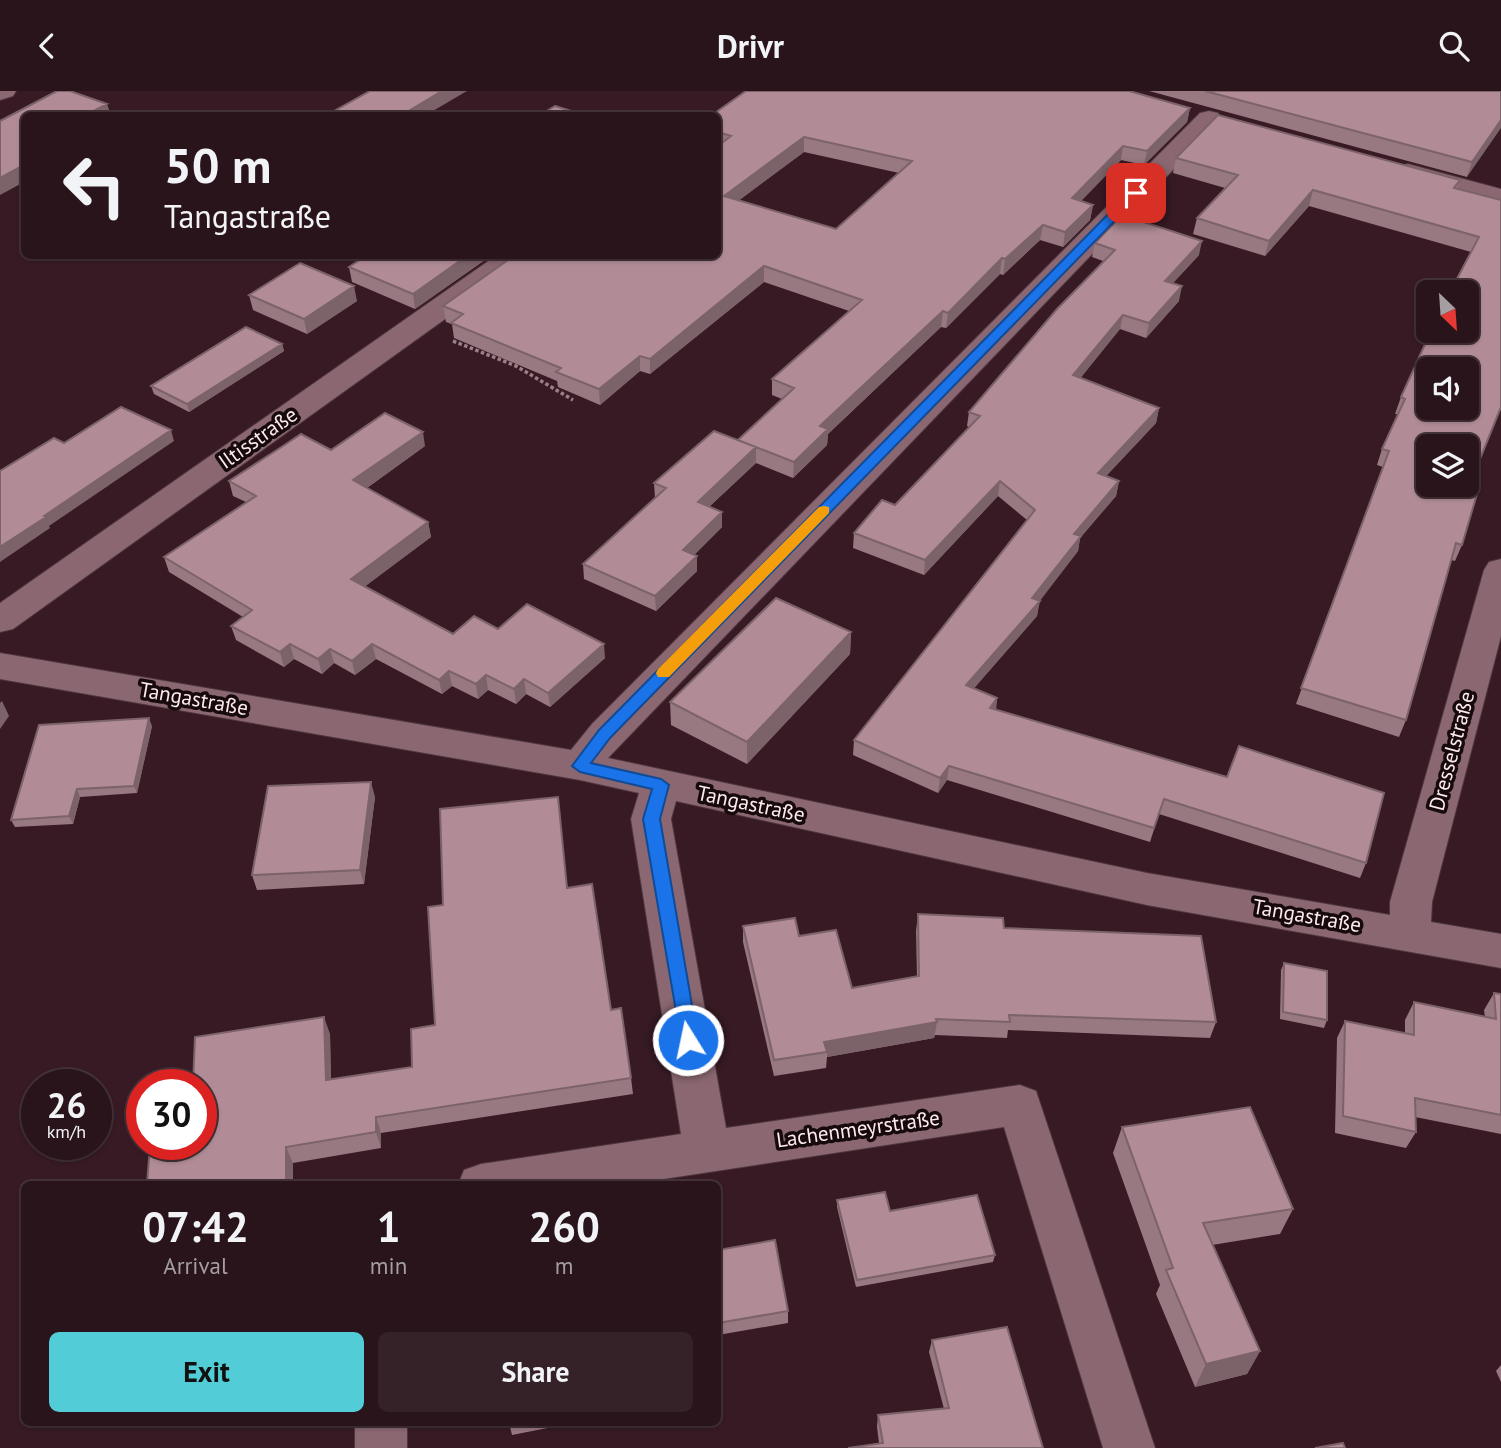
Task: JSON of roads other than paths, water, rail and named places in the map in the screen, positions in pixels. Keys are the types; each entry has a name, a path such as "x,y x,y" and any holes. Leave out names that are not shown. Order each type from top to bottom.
{"street":[{"path":"580,766 605,734 1221,122 1176,109"},
{"path":"1387,166 1501,197"},
{"name":"Iltisstraße","path":"0,620 510,259"},
{"name":"Dresselstraße","path":"1410,933 1411,902 1501,570"},
{"name":"Tangastraße","path":"0,666 580,766 1147,889 1501,951"},
{"path":"507,1181 707,1150 651,819 661,785"},
{"name":"Lachenmeyrstraße","path":"707,1150 1020,1105 1129,1448"},
{"path":"381,1426 381,1448"}]}
